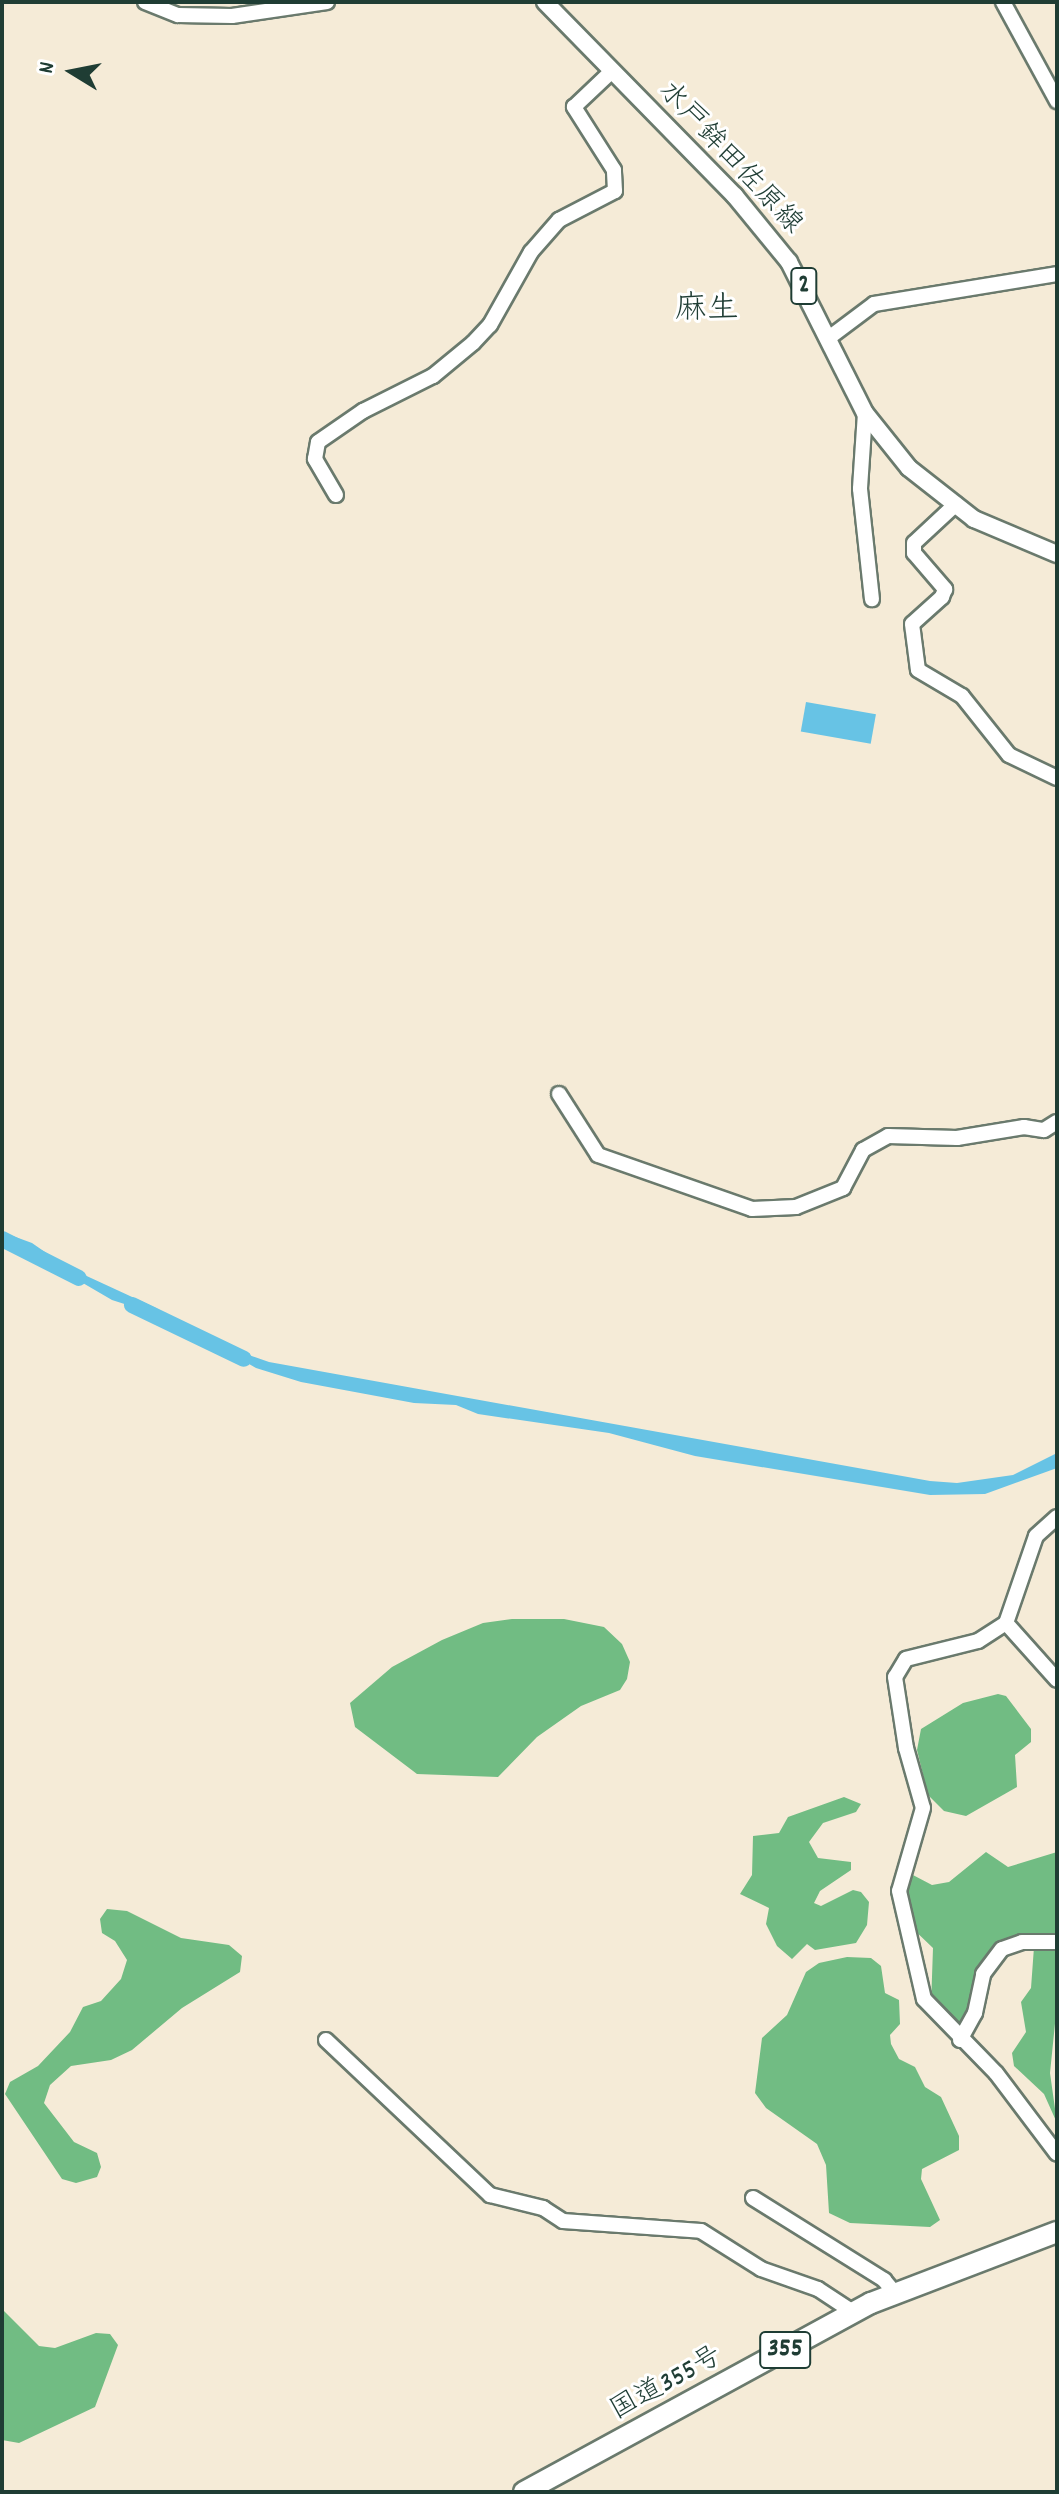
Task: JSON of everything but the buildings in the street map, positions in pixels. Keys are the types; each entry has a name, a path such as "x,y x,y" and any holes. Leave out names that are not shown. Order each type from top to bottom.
{"highway":[{"name":"国道355号","path":"524,2492 853,2312 894,2292 1057,2232"}],"main road":[{"name":"水戸鉾田佐原線","path":"545,2 761,226 802,282 865,413 909,468 974,519 1057,554"}],"street":[{"path":"145,2 178,15 232,16 327,2"},
{"path":"1003,2 1057,101"},
{"path":"336,495 315,459 318,442 353,416 433,376 473,343 490,325 531,252 559,220 615,191 614,170 574,107 611,72"},
{"path":"830,337 874,304 1057,274"},
{"path":"865,413 860,489 872,599"},
{"path":"956,504 914,543 914,553 945,589 942,597 912,624 918,670 962,696 1009,755 1057,778"},
{"path":"559,1094 598,1155 752,1209 796,1207 843,1188 863,1150 888,1136 957,1138 1024,1127 1044,1130 1057,1122"},
{"path":"1057,1517 1036,1536 1006,1623 978,1641 906,1659 895,1677 906,1748 923,1808 899,1891 924,1999 960,2040 996,2073 1057,2154"},
{"path":"1006,1623 1057,1680"},
{"path":"960,2040 975,2013 983,1974 1002,1949 1022,1942 1057,1942"},
{"path":"326,2040 490,2195 543,2208 563,2221 701,2231 761,2269 818,2289 853,2312"},
{"path":"753,2198 884,2280 894,2292"}],"green space":[{"path":"512,1619 564,1619 604,1627 622,1644 630,1662 627,1679 620,1690 581,1706 537,1737 498,1777 417,1774 355,1727 350,1703 392,1667 442,1640 483,1623"},
{"path":"998,1694 1006,1696 1031,1729 1031,1742 1015,1755 1017,1787 966,1816 944,1811 928,1795 917,1750 921,1729 963,1703"},
{"path":"844,1797 861,1804 856,1812 823,1823 809,1842 818,1858 851,1862 851,1870 820,1891 814,1903 821,1906 853,1890 861,1892 869,1902 867,1925 856,1943 815,1950 807,1944 792,1959 777,1946 766,1924 769,1908 740,1894 752,1875 753,1836 779,1833 788,1817"},
{"path":"986,1852 1008,1867 1057,1852 1057,2004 1050,2073 1057,2123 1044,2094 1014,2066 1012,2053 1026,2032 1021,2002 1031,1988 1034,1947 1019,1937 978,1983 964,2023 957,2026 931,2005 933,1948 909,1925 904,1876 911,1874 932,1885 949,1882"},
{"path":"107,1909 127,1911 181,1938 229,1945 242,1956 240,1972 182,2008 132,2050 111,2060 71,2066 50,2085 44,2103 74,2142 97,2153 101,2167 97,2177 76,2183 62,2179 5,2094 10,2082 38,2066 70,2032 83,2007 101,2001 121,1979 127,1960 115,1941 102,1933 100,1919"},
{"path":"847,1957 871,1958 881,1966 885,1993 899,2000 900,2024 890,2035 891,2044 899,2059 915,2067 925,2087 941,2097 959,2136 959,2150 922,2169 921,2179 940,2220 930,2227 850,2223 829,2213 826,2165 817,2144 766,2108 755,2093 762,2038 787,2015 806,1972 819,1963"},
{"path":"2,2309 39,2346 55,2348 96,2333 110,2334 118,2345 95,2407 19,2443 2,2440"}],"water":[{"path":"806,702 876,714 871,744 801,732"},
{"path":"2,1232 32,1243 65,1266 156,1308 223,1346 269,1362 930,1481 957,1483 1013,1475 1057,1453 1057,1468 985,1494 930,1495 695,1456 609,1433 478,1414 456,1405 414,1403 301,1382 256,1368 171,1319 112,1300 64,1272 42,1251 2,1239"}],"waterway":[{"path":"2,1239 79,1278"},
{"path":"132,1305 244,1359"}],"district":[{"name":"麻生","path":"707,311"}]}
